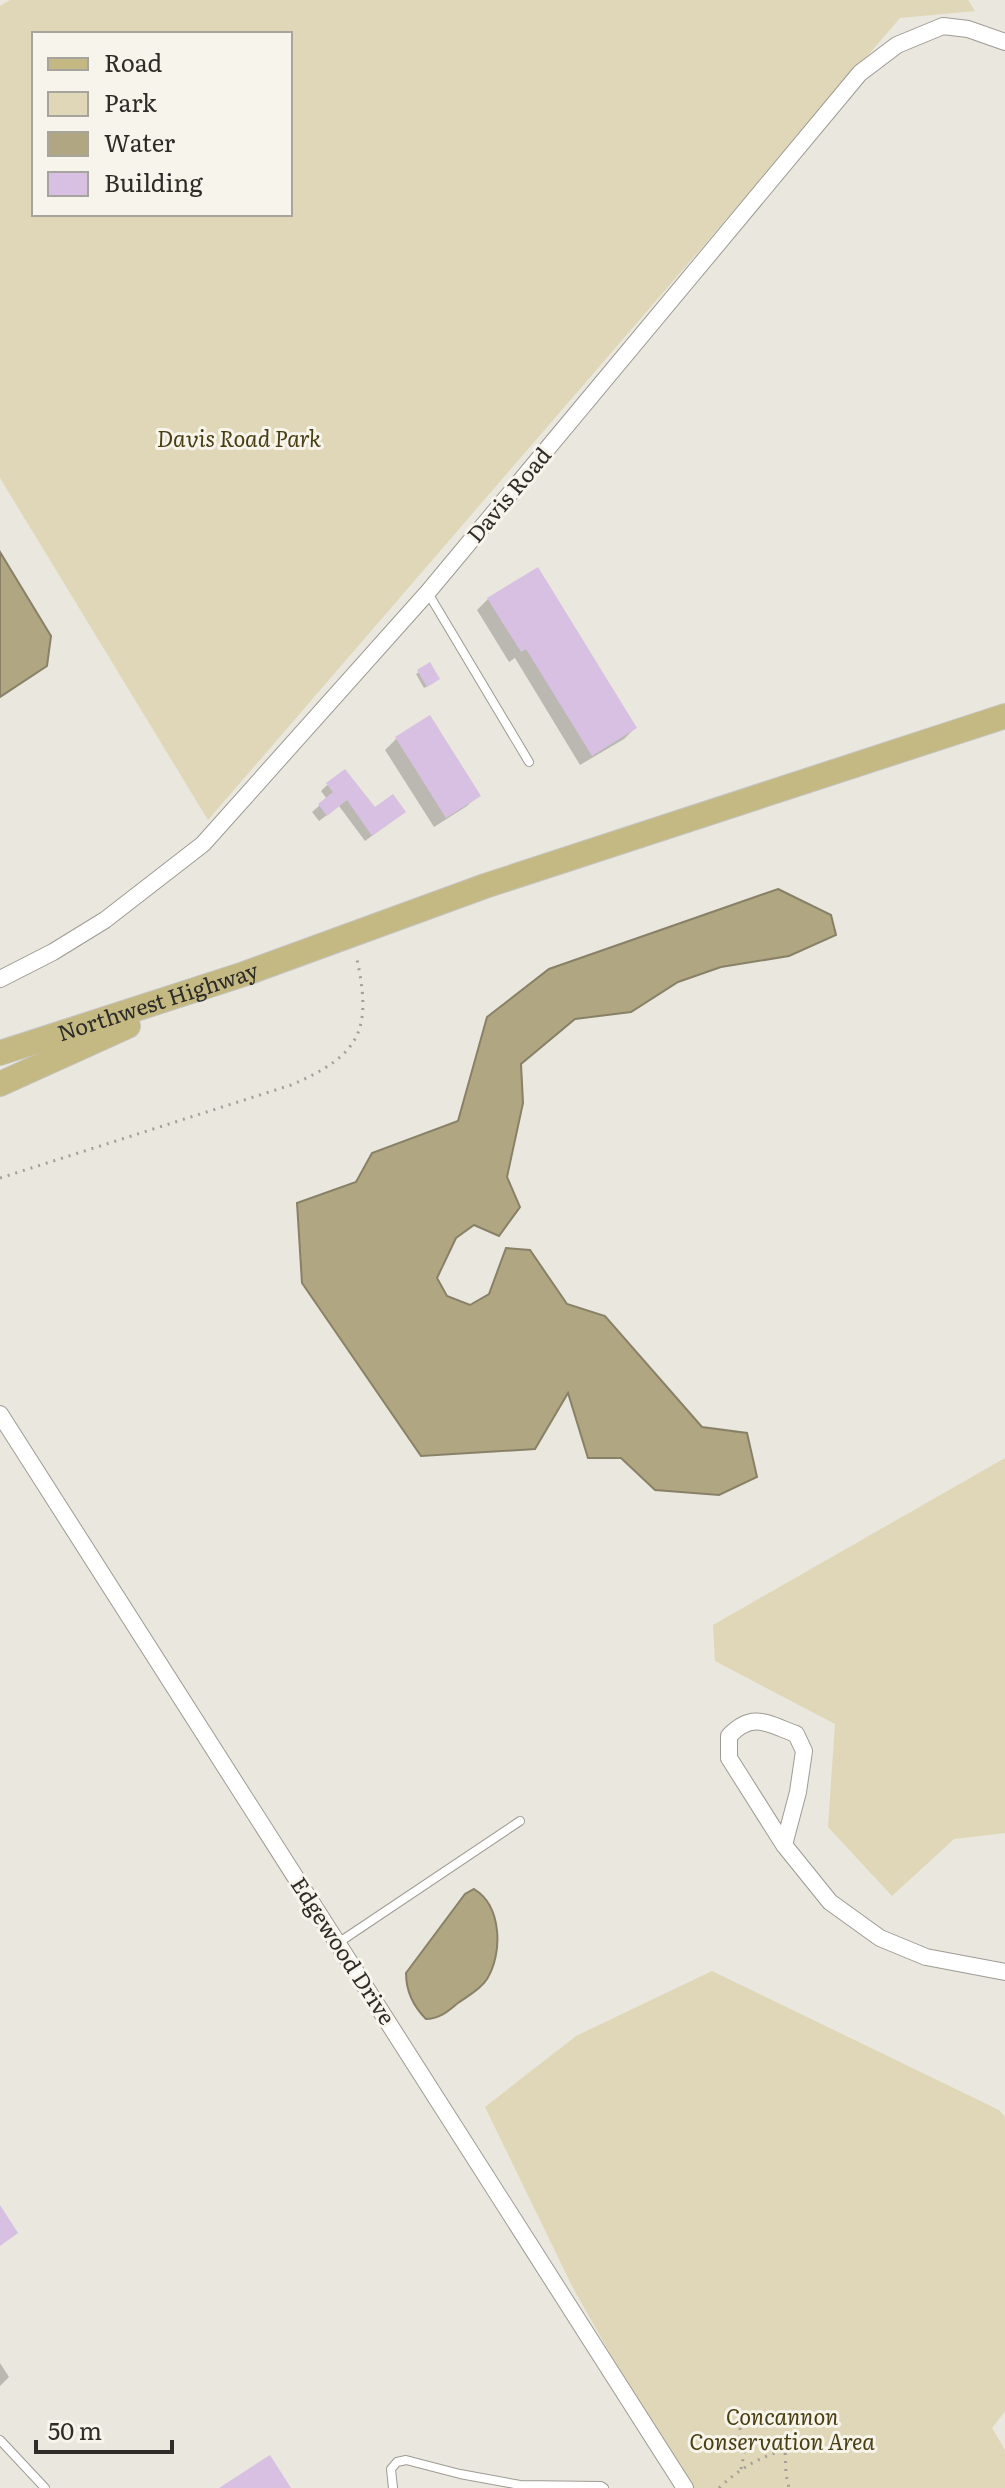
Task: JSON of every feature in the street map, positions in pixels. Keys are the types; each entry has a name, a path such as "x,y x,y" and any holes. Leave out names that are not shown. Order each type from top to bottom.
{"main road":[{"path":"244,974 485,886 1005,716"},
{"name":"Northwest Highway","path":"0,1053 244,974"},
{"name":"Northwest Highway","path":"0,1084 244,974"}],"street":[{"name":"Davis Road","path":"0,979 53,952 105,920 203,844 428,592 860,73 897,45 943,26 968,29 1005,42"},
{"name":"Edgewood Drive","path":"0,1414 685,2488"},
{"path":"784,1845 798,1792 804,1751 796,1734 757,1720 741,1723 729,1736 729,1758 784,1845 830,1902 880,1938 926,1957 1005,1972"}],"lane":[{"path":"428,592 529,762"},
{"path":"338,1943 520,1821"},
{"path":"0,2440 45,2488"},
{"path":"393,2488 391,2469 397,2462 406,2460 520,2485 604,2488"}],"path":[{"path":"0,1178 291,1085 337,1062 352,1046 360,1028 362,982 352,936"},
{"path":"740,2428 745,2449 741,2469"},
{"path":"719,2488 741,2469 785,2450 789,2488"}],"green space":[{"name":"Davis Road Park","path":"10,0 968,0 975,11 900,18 208,820 0,478 0,6"},
{"path":"1005,1458 1005,1833 954,1839 892,1896 828,1827 835,1724 715,1661 713,1625"},
{"name":"Concannon Conservation Area","path":"712,1971 999,2110 1005,2117 1005,2411 992,2428 1005,2450 1005,2488 686,2488 573,2288 485,2107 576,2036"}],"water":[{"path":"0,552 51,636 47,666 0,697"},
{"path":"778,889 831,915 836,935 789,956 721,967 678,982 631,1012 575,1019 521,1064 523,1103 507,1177 520,1207 499,1236 474,1225 456,1238 437,1278 447,1296 470,1305 489,1294 506,1248 530,1250 567,1304 605,1316 702,1427 747,1433 757,1477 719,1495 655,1490 621,1458 588,1458 568,1393 535,1449 421,1456 302,1283 297,1203 356,1182 372,1153 458,1121 487,1017 549,969"},
{"path":"474,1889 483,1897 495,1918 497,1944 492,1968 484,1983 474,1992 444,2014 426,2019 411,1998 406,1973 465,1894"}],"building":[{"path":"538,567 637,728 592,756 526,649 521,652 487,598"},
{"path":"430,662 440,679 427,687 417,670"},
{"path":"430,715 481,796 446,818 395,737"},
{"path":"345,769 375,807 393,794 406,812 372,836 347,800 327,816 318,804 333,792 326,783"},
{"path":"0,2205 18,2233 0,2246"},
{"path":"270,2455 291,2488 219,2488"}]}
